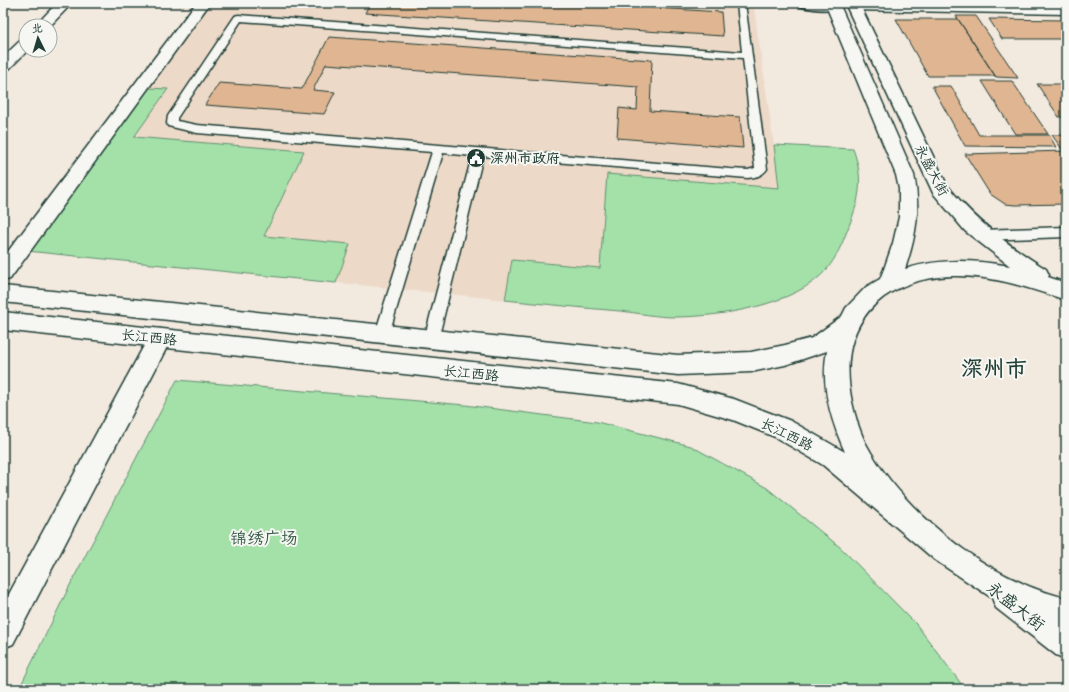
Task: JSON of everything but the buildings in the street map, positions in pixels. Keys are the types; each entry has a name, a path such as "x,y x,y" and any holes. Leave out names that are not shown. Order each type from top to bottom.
{"main road":[{"path":"50,18 65,3"},
{"path":"3,272 203,3"},
{"path":"804,3 832,4"},
{"name":"永盛大街","path":"832,4 906,175 910,194 909,217 898,260 889,283"},
{"path":"853,5 1066,10"},
{"name":"永盛大街","path":"853,5 939,188 951,205 982,235 1001,250 1066,291"},
{"path":"3,66 18,50"},
{"path":"1066,291 1025,277 974,268 928,270 908,275 889,283 873,293 859,306 840,340 836,362 836,384 841,410 850,436 864,464 883,491 907,518 935,544 966,567 1001,587 1037,603 1066,612"},
{"name":"长江西路","path":"3,294 678,365 711,365 751,362 785,355 818,346 849,322"},
{"name":"长江西路","path":"3,321 678,394 734,410 783,429 832,457 907,518"},
{"path":"3,634 160,338"},
{"name":"永盛大街","path":"966,567 1066,645"}],"lane":[{"path":"741,3 761,169 756,173 730,174 197,129 172,123 172,118 238,18 747,55"},
{"path":"382,334 438,149"},
{"path":"431,340 479,152"},
{"path":"982,235 1066,232"}],"shaded area":[{"name":"深州市政府","path":"210,3 662,3 754,9 774,145 853,149 859,166 860,183 858,203 842,245 827,269 801,290 766,305 735,311 674,317 27,251"}],"green space":[{"path":"148,88 168,89 134,137 304,151 264,236 350,244 336,283 27,251"},
{"path":"774,145 853,149 859,171 859,191 855,210 838,251 827,269 814,281 797,292 778,300 735,311 714,315 675,317 505,300 512,260 600,268 607,174 779,188"},
{"name":"锦绣广场","path":"177,380 465,405 597,422 691,446 767,488 841,548 916,624 965,689 19,689 69,587"}],"place":[{"name":"深州市政府","path":"476,158"}],"district":[{"name":"深州市","path":"994,368"}]}
